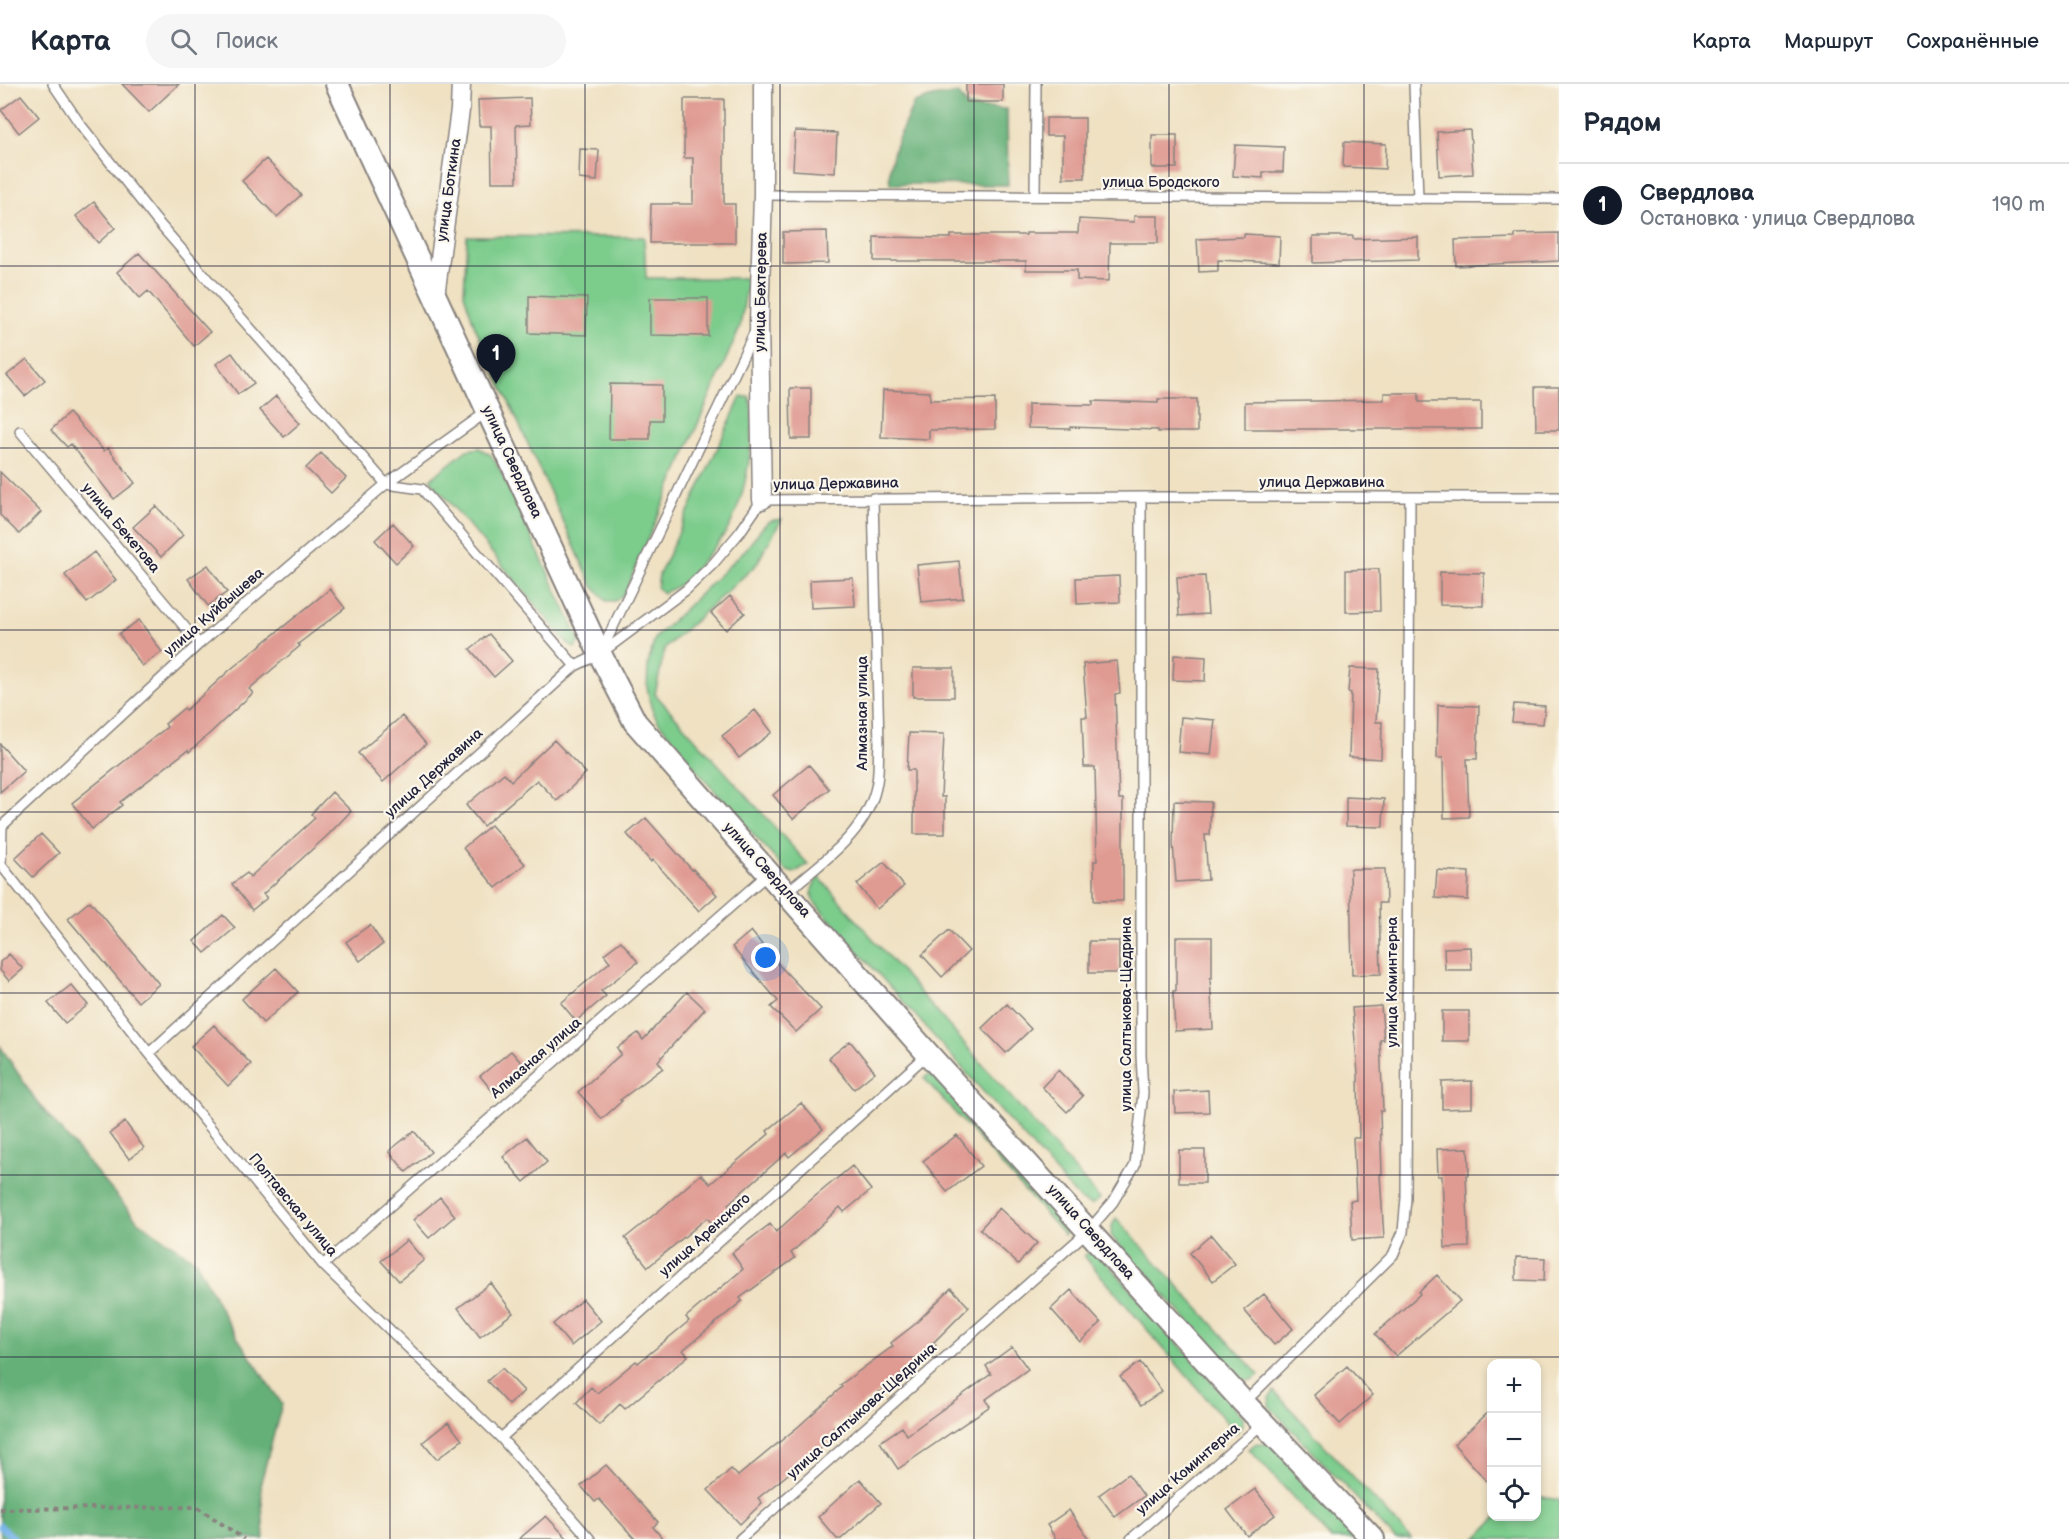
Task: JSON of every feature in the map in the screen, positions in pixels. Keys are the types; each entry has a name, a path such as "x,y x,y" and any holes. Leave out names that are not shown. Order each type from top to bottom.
{"street":[{"name":"улица Свердлова","path":"337,84 600,654 635,722 928,1054 1244,1403 1373,1539"},
{"name":"улица Боткина","path":"435,296 460,110 460,84"},
{"name":"улица Бехтерева","path":"762,500 759,321 763,195 763,84"}],"lane":[{"path":"53,84 80,124 156,220 386,484 422,489 575,666"},
{"path":"1035,196 1036,84"},
{"path":"1414,84 1418,199"},
{"name":"улица Бродского","path":"763,195 1559,199"},
{"path":"600,654 759,321"},
{"name":"улица Куйбышева","path":"1,865 2,826 199,644 386,484 488,411"},
{"name":"улица Бекетова","path":"20,431 199,644"},
{"name":"улица Державина","path":"149,1053 575,666 600,654 686,590 713,564 740,532 762,500 1141,496 1559,497"},
{"name":"улица Салтыкова-Щедрина","path":"740,1539 1089,1230 1113,1202 1135,1165 1143,1093 1141,1055 1141,496"},
{"name":"улица Коминтерна","path":"1244,1403 1393,1255 1403,1232 1406,1198 1410,496"},
{"name":"Алмазная улица","path":"787,892 842,845 866,817 877,782 873,498"},
{"name":"Полтавская улица","path":"1,865 149,1053 323,1265 501,1438 590,1539"},
{"name":"Алмазная улица","path":"323,1265 769,873"},
{"name":"улица Аренского","path":"501,1438 928,1054"},
{"name":"улица Коминтерна","path":"1131,1539 1264,1423"}],"path":[{"path":"0,1509 197,1507 244,1539"}],"green space":[{"path":"958,93 968,107 1007,109 1008,185 890,184 889,174 893,153 914,103 932,97"},
{"path":"467,236 644,237 646,278 748,278 740,327 624,594 615,601 606,601 592,585 475,327 464,294"},
{"path":"741,397 750,397 751,446 745,483 734,516 723,537 694,571 680,584 663,593 657,588 659,575"},
{"path":"479,448 491,455 500,470 580,641 575,648 569,645 430,479 467,450"},
{"path":"782,519 756,565 665,648 655,694 808,864 794,873 785,870 704,779 657,720 651,707 647,687 648,664 655,638 747,548 769,521"},
{"path":"819,877 1100,1199 1091,1205 1080,1200 814,902 812,889"},
{"path":"0,1046 37,1102 137,1220 196,1261 229,1325 282,1404 261,1482 264,1539 0,1539"},
{"path":"935,1073 1070,1223 1064,1235 924,1078"},
{"path":"1116,1218 1259,1375 1248,1381 1238,1376 1111,1236"},
{"path":"1097,1251 1244,1418 1236,1433 1084,1256 1089,1252"},
{"path":"1274,1391 1411,1539 1395,1539 1269,1406 1270,1397"},
{"path":"1256,1443 1272,1445 1357,1539 1331,1539 1249,1449"},
{"path":"1541,1497 1559,1500 1559,1539 1476,1539 1493,1521 1541,1521"}],"building":[{"path":"122,84 179,84 149,112"},
{"path":"966,84 1003,84 1003,102 966,102"},
{"path":"21,95 39,117 19,133 1,110"},
{"path":"530,98 531,124 516,125 517,182 492,182 491,126 479,126 478,100"},
{"path":"684,99 724,99 724,204 735,204 735,243 650,243 651,204 693,204 693,158 684,158"},
{"path":"1046,118 1085,118 1085,178 1063,178 1063,136 1046,136"},
{"path":"1470,130 1473,174 1439,176 1437,132"},
{"path":"795,131 837,133 835,173 793,170"},
{"path":"1152,135 1177,135 1177,168 1152,168"},
{"path":"1344,142 1386,144 1385,169 1343,167"},
{"path":"1235,145 1284,147 1283,172 1263,172 1263,178 1233,176"},
{"path":"580,149 599,150 597,181 579,179"},
{"path":"266,159 301,195 277,217 242,181"},
{"path":"94,202 115,228 98,243 76,216"},
{"path":"1134,216 1158,216 1158,243 1110,243 1109,281 1077,280 1077,270 1026,270 1026,261 874,261 874,237 951,238 951,235 1078,233 1079,219 1134,222"},
{"path":"827,231 828,263 783,264 783,232"},
{"path":"1559,233 1559,261 1456,266 1455,240 1515,238 1515,234"},
{"path":"1244,234 1280,236 1279,263 1218,260 1218,271 1199,272 1197,239 1244,237"},
{"path":"1313,236 1353,236 1353,239 1418,237 1418,260 1313,263"},
{"path":"139,253 210,332 194,346 148,291 140,298 117,272"},
{"path":"529,296 587,298 586,335 529,333"},
{"path":"650,298 708,298 708,336 650,335"},
{"path":"232,353 254,383 238,394 216,364"},
{"path":"27,359 45,380 25,396 7,375"},
{"path":"610,384 662,385 662,420 650,420 650,439 609,439"},
{"path":"1535,387 1559,387 1559,430 1536,430"},
{"path":"790,388 811,388 811,439 791,439"},
{"path":"883,390 930,392 930,400 995,399 995,429 929,430 929,439 881,437"},
{"path":"1384,393 1419,393 1419,402 1481,402 1481,429 1245,429 1245,402 1384,400"},
{"path":"276,396 300,423 284,437 260,410"},
{"path":"1158,399 1197,399 1197,432 1070,427 1070,429 1028,428 1028,404 1093,405 1093,401 1158,403"},
{"path":"69,413 104,451 108,448 135,483 114,499 71,444 67,447 51,430"},
{"path":"321,453 346,478 331,493 306,468"},
{"path":"0,472 41,512 19,534 0,515"},
{"path":"156,506 183,535 161,557 133,527"},
{"path":"393,523 414,546 396,563 375,540"},
{"path":"94,552 116,580 87,603 65,575"},
{"path":"959,561 963,598 921,602 917,565"},
{"path":"208,565 227,592 208,606 188,579"},
{"path":"1379,569 1380,611 1346,612 1346,570"},
{"path":"1440,572 1484,573 1483,606 1440,605"},
{"path":"1119,576 1120,602 1077,604 1076,578"},
{"path":"1205,576 1208,614 1179,616 1177,577"},
{"path":"853,578 855,606 811,608 810,580"},
{"path":"330,589 345,608 298,644 300,646 249,689 253,693 189,752 188,750 120,802 122,805 92,829 72,803 167,727 165,724 184,708 186,710 231,669"},
{"path":"730,596 745,613 726,630 711,613"},
{"path":"139,620 162,652 142,666 119,634"},
{"path":"489,634 512,661 494,677 470,649"},
{"path":"1174,655 1206,657 1205,681 1173,680"},
{"path":"1117,661 1120,693 1115,694 1119,799 1123,799 1123,901 1094,901 1094,861 1097,861 1095,767 1084,767 1082,717 1087,717 1083,664"},
{"path":"913,668 954,668 954,697 913,697"},
{"path":"1350,668 1379,669 1376,722 1382,722 1381,759 1349,757"},
{"path":"1514,704 1545,706 1543,724 1512,722"},
{"path":"1438,705 1479,706 1477,759 1467,759 1469,817 1444,818 1443,758 1437,758"},
{"path":"755,710 772,732 739,758 722,736"},
{"path":"402,716 426,744 383,782 358,753"},
{"path":"1181,717 1215,720 1211,755 1178,752"},
{"path":"909,733 944,734 941,797 945,797 945,834 914,834 914,770 907,770"},
{"path":"554,740 586,773 557,801 537,780 483,826 466,805 504,773 511,781"},
{"path":"0,744 24,771 0,792"},
{"path":"809,765 829,789 793,819 773,795"},
{"path":"332,792 351,811 263,894 267,898 252,910 232,884 247,873 250,877 315,818 311,814"},
{"path":"1346,797 1384,799 1383,827 1346,826"},
{"path":"1174,801 1211,802 1210,835 1205,835 1208,880 1176,882 1173,844"},
{"path":"646,818 717,895 699,911 627,834"},
{"path":"491,825 525,864 496,888 463,848"},
{"path":"41,834 59,853 33,877 15,858"},
{"path":"884,862 904,886 877,909 857,884"},
{"path":"1350,869 1385,869 1386,903 1379,903 1381,974 1352,975"},
{"path":"1437,870 1469,872 1468,900 1435,898"},
{"path":"90,901 159,984 138,1002 68,919"},
{"path":"223,915 235,928 205,953 194,941"},
{"path":"370,925 383,944 360,961 346,942"},
{"path":"949,930 969,951 942,977 922,955"},
{"path":"751,931 777,963 821,1009 796,1032 771,1007 778,1001 732,947"},
{"path":"1176,937 1212,937 1212,978 1210,978 1213,1029 1175,1031 1173,991 1176,991"},
{"path":"621,941 638,962 601,991 606,996 576,1021 561,1003 610,962 604,954"},
{"path":"1089,941 1119,941 1119,973 1089,973"},
{"path":"1471,947 1472,970 1445,970 1444,948"},
{"path":"9,954 23,969 9,981 0,970 0,962"},
{"path":"276,968 298,992 263,1023 242,999"},
{"path":"71,985 88,1005 65,1023 48,1003"},
{"path":"687,992 705,1009 658,1061 663,1068 620,1100 622,1101 602,1119 578,1092 621,1054 617,1048 638,1033 643,1040"},
{"path":"1007,1004 1031,1029 1006,1053 982,1028"},
{"path":"1381,1006 1384,1040 1380,1040 1383,1111 1380,1111 1382,1174 1380,1174 1384,1238 1352,1240 1350,1201 1356,1200 1353,1138 1359,1138 1358,1073 1352,1008"},
{"path":"1442,1011 1469,1011 1469,1041 1442,1041"},
{"path":"214,1025 251,1064 228,1086 191,1046"},
{"path":"850,1041 875,1072 854,1089 829,1058"},
{"path":"511,1051 525,1067 494,1093 480,1076"},
{"path":"1058,1070 1083,1096 1067,1112 1042,1087"},
{"path":"1472,1081 1472,1108 1442,1109 1442,1082"},
{"path":"1208,1090 1209,1112 1175,1113 1174,1092"},
{"path":"801,1103 823,1129 789,1157 786,1153 728,1204 732,1209 714,1225 707,1218 648,1267 625,1238 701,1174 710,1184 769,1134 767,1131"},
{"path":"125,1122 144,1148 129,1159 110,1133"},
{"path":"414,1131 431,1152 406,1172 389,1151"},
{"path":"957,1135 981,1166 947,1192 923,1161"},
{"path":"527,1137 547,1162 524,1182 503,1157"},
{"path":"1468,1148 1469,1175 1466,1175 1469,1247 1445,1248 1442,1176 1438,1176 1437,1149"},
{"path":"1179,1150 1205,1150 1205,1183 1179,1183"},
{"path":"852,1166 871,1190 844,1212 840,1207 791,1253 795,1258 740,1298 742,1301 683,1350 688,1356 625,1409 620,1404 599,1425 576,1403 591,1387 597,1393 689,1321 686,1317 743,1269 732,1253 770,1224 776,1232"},
{"path":"440,1197 455,1216 429,1238 413,1220"},
{"path":"999,1208 1037,1243 1018,1264 980,1229"},
{"path":"1211,1235 1235,1264 1213,1281 1190,1253"},
{"path":"407,1240 424,1260 399,1281 381,1261"},
{"path":"1516,1257 1545,1258 1544,1281 1516,1280"},
{"path":"1437,1275 1460,1301 1396,1356 1375,1334 1420,1294 1419,1292"},
{"path":"491,1283 513,1313 480,1337 458,1308"},
{"path":"951,1288 969,1307 933,1343 936,1345 833,1427 839,1434 758,1498 762,1503 740,1524 708,1490 731,1469 738,1476 799,1426 842,1387 840,1385 893,1346 891,1343 914,1325"},
{"path":"1071,1290 1101,1323 1080,1342 1051,1309"},
{"path":"1264,1294 1293,1329 1274,1345 1244,1310"},
{"path":"583,1299 601,1321 571,1346 553,1324"},
{"path":"1012,1347 1028,1369 985,1400 990,1406 898,1469 880,1442 902,1427 907,1435 991,1374 986,1366"},
{"path":"1140,1362 1162,1391 1141,1405 1120,1377"},
{"path":"1347,1366 1373,1395 1340,1424 1314,1395"},
{"path":"502,1368 524,1391 509,1405 487,1381"},
{"path":"1487,1414 1487,1481 1454,1444"},
{"path":"448,1422 462,1440 437,1459 423,1442"},
{"path":"606,1465 658,1522 653,1527 663,1539 635,1539 599,1499 595,1502 581,1486"},
{"path":"1128,1474 1144,1496 1115,1517 1099,1495"},
{"path":"860,1479 881,1503 841,1539 837,1539 818,1517"},
{"path":"1255,1489 1275,1515 1247,1536 1227,1510"},
{"path":"1069,1510 1089,1539 1056,1539 1047,1525"},
{"path":"546,1516 568,1539 519,1539"}],"waterway":[{"path":"0,1526 15,1539"}],"place":[{"name":"Свердлова","path":"496,384"}]}
